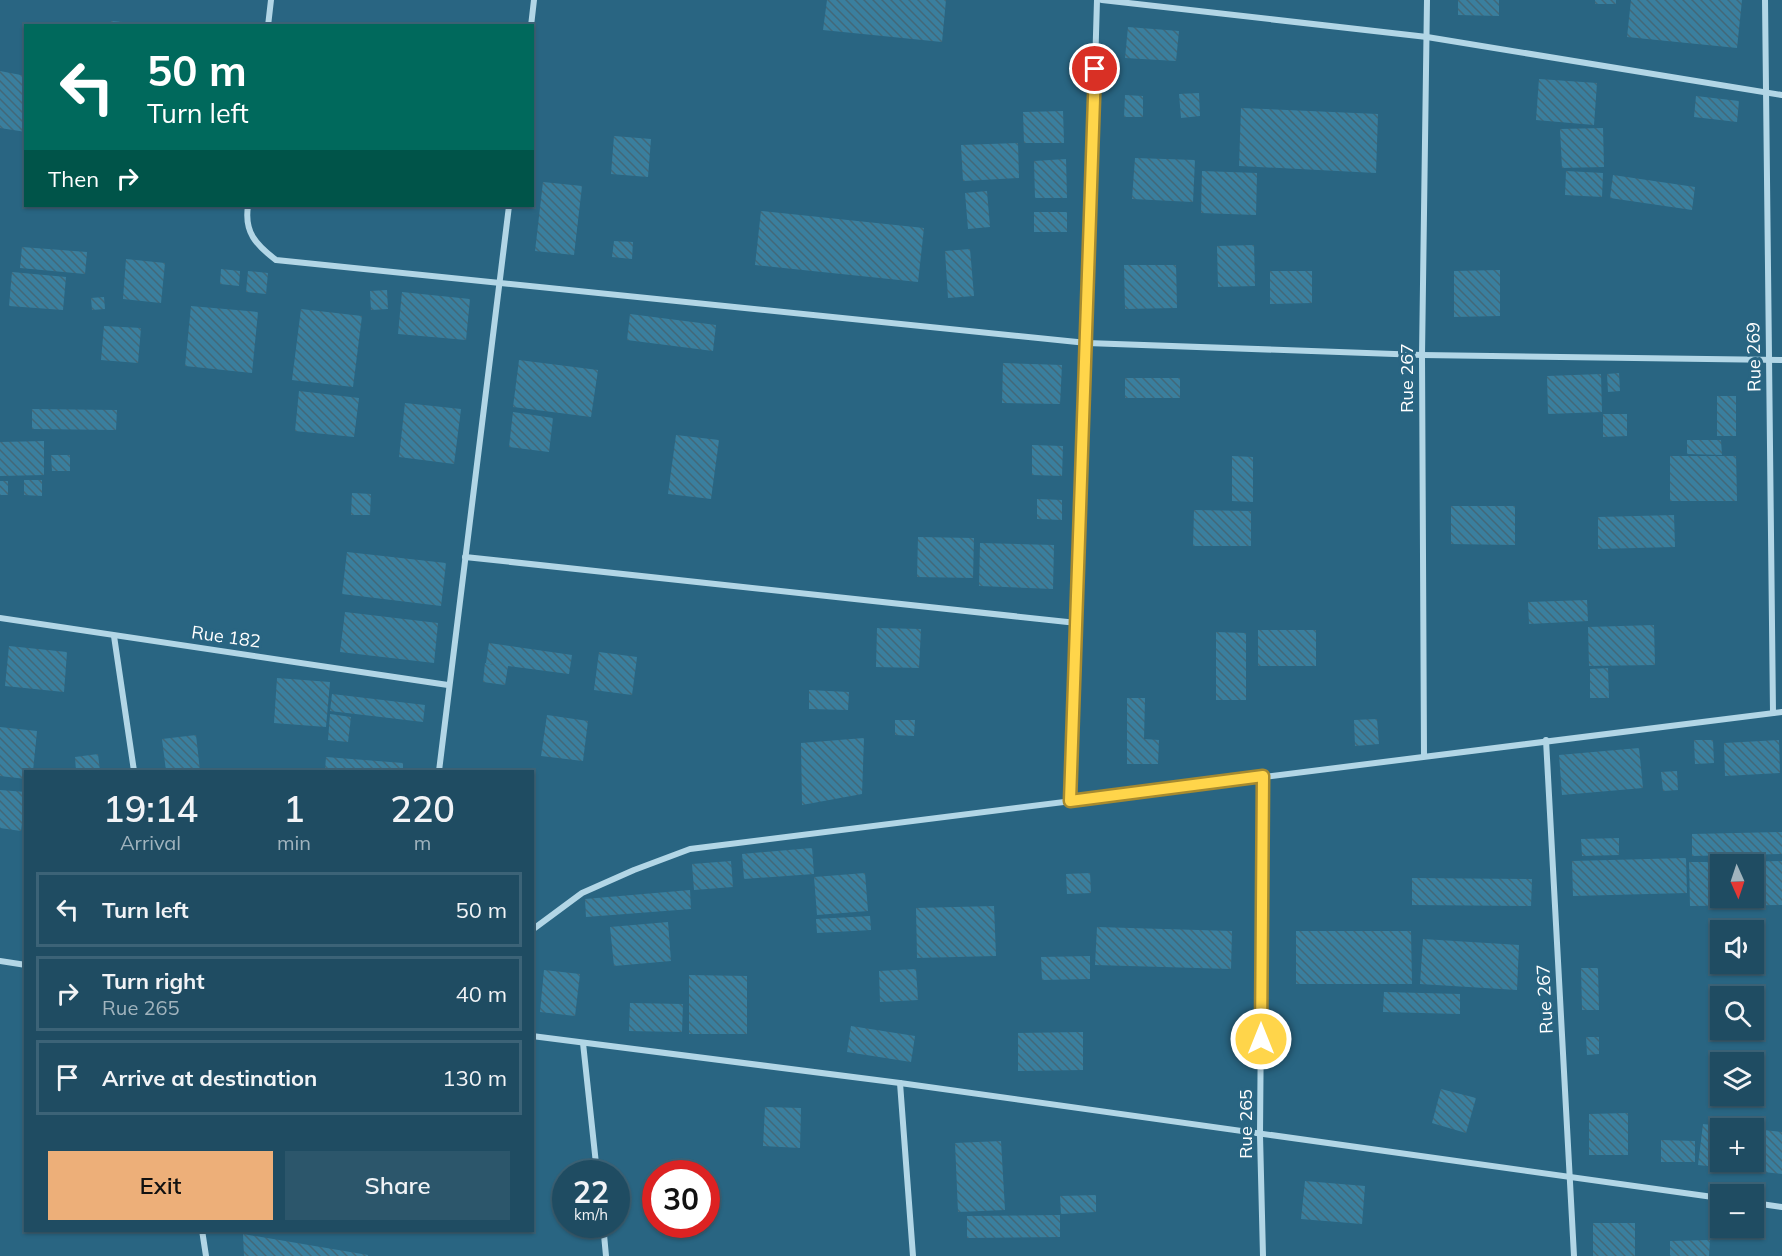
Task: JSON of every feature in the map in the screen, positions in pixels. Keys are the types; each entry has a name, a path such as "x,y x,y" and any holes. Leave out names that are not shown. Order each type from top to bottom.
{"street":[{"path":"268,24 271,0"},
{"path":"531,24 534,0"},
{"path":"1070,801 1097,0"},
{"path":"1102,0 1427,38 1782,95"},
{"name":"Rue 267","path":"1424,755 1422,355 1428,0"},
{"name":"Rue 269","path":"1765,0 1773,713"},
{"path":"248,207 246,217 256,245 276,260 1087,343 1422,355 1782,360"},
{"path":"439,770 509,207"},
{"path":"465,557 1077,623"},
{"name":"Rue 182","path":"0,618 448,685"},
{"path":"114,636 134,770"},
{"path":"534,929 582,893 690,849 1424,755 1782,712"},
{"name":"Rue 267","path":"1546,740 1574,1256"},
{"name":"Rue 265","path":"1263,776 1260,1135 1263,1256"},
{"path":"0,961 24,965"},
{"path":"534,1036 900,1083 1710,1197"},
{"path":"583,1043 596,1160"},
{"path":"900,1083 913,1256"},
{"path":"1764,1204 1782,1207"},
{"path":"202,1232 206,1256"},
{"path":"604,1238 606,1256"}],"building":[{"path":"827,0 946,0 942,42 823,30"},
{"path":"1458,0 1499,0 1499,16 1458,15"},
{"path":"1595,0 1616,0 1616,4 1595,4"},
{"path":"1631,0 1742,0 1737,48 1627,37"},
{"path":"111,21 134,23 134,24 111,24"},
{"path":"1128,27 1179,31 1176,61 1125,58"},
{"path":"0,71 24,76 24,132 0,128"},
{"path":"1539,79 1597,83 1594,125 1536,120"},
{"path":"1199,93 1200,116 1181,118 1179,94"},
{"path":"1125,95 1143,96 1143,117 1124,117"},
{"path":"1696,96 1739,101 1737,122 1694,117"},
{"path":"1241,108 1378,114 1376,173 1239,166"},
{"path":"1063,111 1064,143 1024,143 1023,112"},
{"path":"1603,128 1604,167 1562,168 1560,129"},
{"path":"614,136 651,139 648,177 611,174"},
{"path":"1018,143 1019,178 963,181 961,145"},
{"path":"1135,158 1195,160 1193,202 1132,199"},
{"path":"1066,159 1067,198 1035,198 1034,161"},
{"path":"1202,171 1257,173 1256,215 1201,213"},
{"path":"1566,171 1603,173 1602,197 1565,195"},
{"path":"1613,175 1695,187 1692,210 1610,198"},
{"path":"543,182 582,186 574,255 535,251"},
{"path":"987,191 990,227 968,229 965,193"},
{"path":"761,211 924,228 918,282 755,265"},
{"path":"1034,212 1067,212 1067,232 1034,232"},
{"path":"614,241 633,242 632,259 612,257"},
{"path":"1254,245 1255,286 1218,287 1217,246"},
{"path":"22,247 87,252 85,274 20,268"},
{"path":"970,249 974,296 948,298 945,251"},
{"path":"126,259 165,263 161,303 123,299"},
{"path":"1124,265 1176,265 1177,308 1125,309"},
{"path":"221,269 240,271 239,286 220,284"},
{"path":"1500,270 1500,316 1454,317 1454,271"},
{"path":"248,271 268,273 266,294 246,292"},
{"path":"1270,271 1312,271 1312,303 1270,304"},
{"path":"12,272 66,277 63,310 9,306"},
{"path":"387,290 388,309 371,310 370,291"},
{"path":"402,292 470,299 466,340 398,334"},
{"path":"104,297 105,309 92,310 91,298"},
{"path":"191,306 258,312 252,373 185,366"},
{"path":"301,309 362,316 353,387 292,380"},
{"path":"630,314 716,325 713,351 627,340"},
{"path":"104,326 141,328 138,363 101,360"},
{"path":"519,360 598,370 591,417 513,407"},
{"path":"1003,363 1062,365 1060,404 1002,403"},
{"path":"1619,373 1620,391 1608,392 1607,374"},
{"path":"1601,374 1602,412 1548,414 1547,376"},
{"path":"1125,378 1180,378 1180,398 1125,398"},
{"path":"299,391 359,398 354,437 295,431"},
{"path":"1717,396 1736,396 1736,436 1717,436"},
{"path":"405,403 461,409 454,464 399,457"},
{"path":"32,409 117,410 116,430 32,429"},
{"path":"513,412 553,418 549,452 509,447"},
{"path":"1603,414 1627,414 1627,436 1603,437"},
{"path":"676,435 719,440 711,499 668,494"},
{"path":"1687,440 1721,440 1722,455 1687,454"},
{"path":"44,441 44,475 0,476 0,442"},
{"path":"1032,445 1063,446 1062,476 1032,475"},
{"path":"51,455 70,455 70,471 52,471"},
{"path":"1232,456 1253,457 1253,502 1232,501"},
{"path":"1670,456 1736,456 1737,501 1670,501"},
{"path":"24,480 42,480 42,496 24,495"},
{"path":"0,481 8,481 8,495 0,495"},
{"path":"352,493 371,494 370,515 351,515"},
{"path":"1037,499 1062,500 1062,520 1037,519"},
{"path":"1451,506 1515,506 1515,545 1451,544"},
{"path":"1194,510 1251,511 1251,546 1193,546"},
{"path":"1674,515 1675,547 1598,549 1598,517"},
{"path":"918,537 974,538 973,578 917,577"},
{"path":"980,543 1054,545 1053,589 979,586"},
{"path":"347,552 446,563 441,606 342,594"},
{"path":"1587,600 1588,621 1529,624 1528,602"},
{"path":"345,612 438,623 434,663 340,652"},
{"path":"1654,625 1655,665 1589,666 1588,627"},
{"path":"877,628 921,629 919,668 876,667"},
{"path":"1258,630 1316,630 1316,666 1258,666"},
{"path":"1216,632 1246,633 1246,700 1216,700"},
{"path":"489,643 572,655 569,674 508,666 505,685 483,682 485,663 494,665 486,663"},
{"path":"9,646 67,652 64,692 5,686"},
{"path":"599,652 637,657 632,695 594,690"},
{"path":"1608,668 1609,698 1590,698 1590,669"},
{"path":"277,678 330,682 326,727 274,723"},
{"path":"809,690 849,692 848,710 809,709"},
{"path":"332,694 425,705 423,722 330,711"},
{"path":"1127,698 1145,698 1144,739 1159,740 1158,764 1127,764"},
{"path":"330,714 351,717 348,742 328,740"},
{"path":"547,715 588,721 583,761 541,756"},
{"path":"1377,719 1379,744 1355,746 1354,720"},
{"path":"895,720 915,720 914,736 895,735"},
{"path":"0,727 37,731 33,770 24,770 24,779 0,776"},
{"path":"196,735 200,770 166,770 162,739"},
{"path":"864,738 862,794 802,805 801,743"},
{"path":"1694,740 1713,740 1714,763 1695,764"},
{"path":"1779,740 1780,773 1725,776 1724,743"},
{"path":"1639,748 1643,788 1562,795 1559,755"},
{"path":"98,754 100,770 76,770 75,757"},
{"path":"326,757 403,763 403,770 325,770"},
{"path":"1677,771 1678,790 1663,791 1661,772"},
{"path":"0,790 24,792 21,831 0,828"},
{"path":"1782,832 1782,854 1692,856 1692,834"},
{"path":"1619,838 1619,855 1582,856 1581,839"},
{"path":"812,848 814,874 744,879 742,854"},
{"path":"1686,858 1687,893 1573,896 1572,861"},
{"path":"731,861 733,887 694,890 692,864"},
{"path":"1764,861 1782,861 1782,905 1764,905"},
{"path":"1689,862 1710,862 1710,906 1690,906"},
{"path":"865,873 868,911 817,915 814,877"},
{"path":"1090,873 1091,893 1067,894 1066,874"},
{"path":"1412,878 1532,879 1531,906 1412,905"},
{"path":"690,890 691,909 586,917 585,899"},
{"path":"994,906 996,956 917,958 916,908"},
{"path":"870,916 871,930 817,933 816,919"},
{"path":"668,922 671,961 614,966 610,927"},
{"path":"1097,927 1232,931 1231,969 1095,965"},
{"path":"1296,931 1411,931 1412,984 1296,984"},
{"path":"1423,939 1519,945 1517,990 1420,984"},
{"path":"1090,956 1090,979 1042,980 1041,957"},
{"path":"1581,968 1598,968 1599,1010 1582,1010"},
{"path":"916,969 918,1000 880,1002 879,971"},
{"path":"544,970 580,974 575,1016 540,1012"},
{"path":"689,975 747,976 747,1034 689,1034"},
{"path":"1384,992 1460,994 1460,1014 1383,1012"},
{"path":"630,1003 683,1004 682,1032 629,1031"},
{"path":"851,1026 915,1036 911,1062 847,1052"},
{"path":"1083,1032 1083,1070 1018,1071 1018,1033"},
{"path":"1586,1037 1599,1037 1599,1054 1587,1055"},
{"path":"1441,1089 1476,1098 1466,1133 1432,1123"},
{"path":"765,1107 801,1108 800,1148 763,1146"},
{"path":"1628,1113 1628,1155 1589,1155 1589,1114"},
{"path":"1703,1124 1710,1125 1710,1166 1698,1165"},
{"path":"1764,1130 1782,1132 1782,1174 1763,1172"},
{"path":"1661,1140 1695,1141 1695,1162 1661,1162"},
{"path":"1001,1141 1005,1210 958,1212 955,1143"},
{"path":"1305,1181 1365,1186 1362,1224 1301,1219"},
{"path":"1096,1195 1096,1212 1061,1214 1060,1196"},
{"path":"1060,1215 1060,1237 967,1238 967,1216"},
{"path":"1593,1223 1635,1223 1635,1256 1593,1256"},
{"path":"243,1234 368,1255 368,1256 244,1256"},
{"path":"1710,1240 1709,1256 1670,1256 1670,1241"}],"route":[{"path":"1095,69 1070,801 1263,776 1261,1039"}]}
